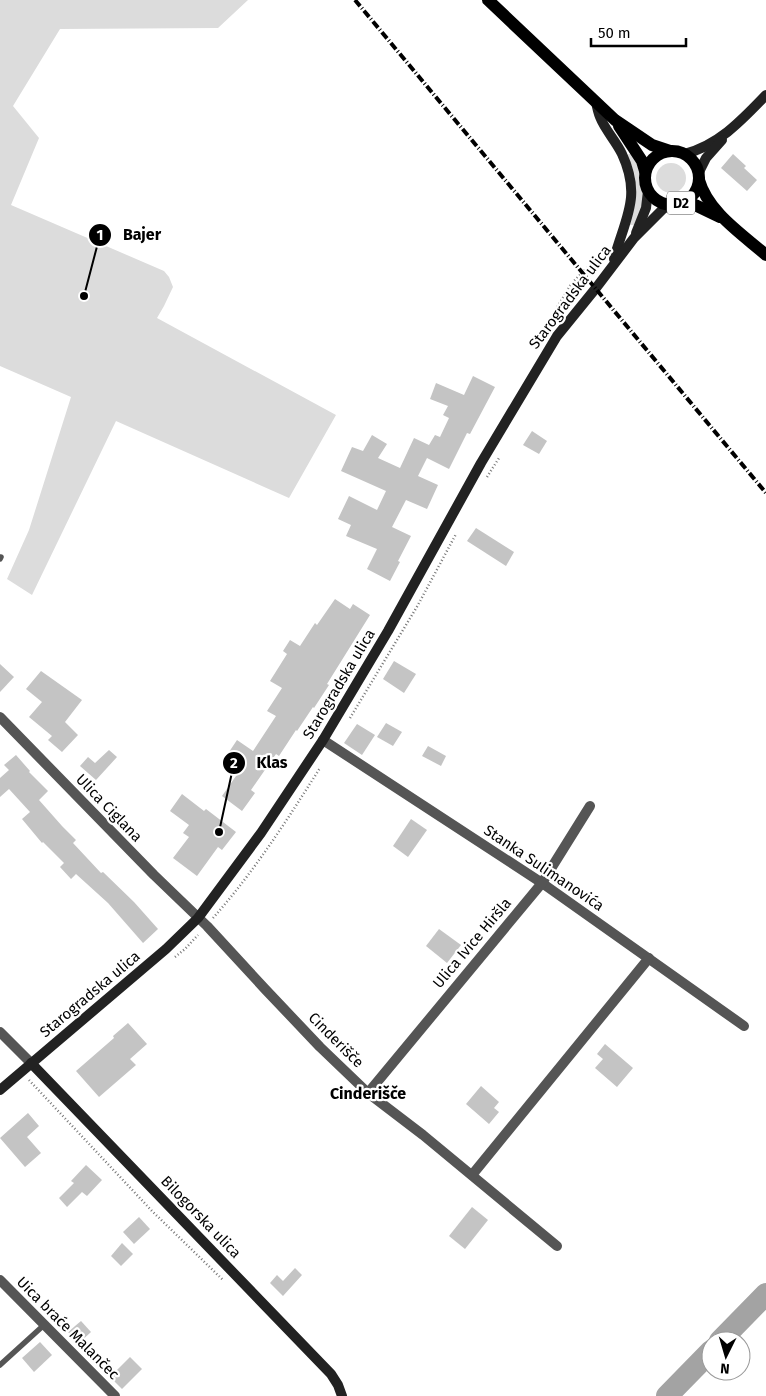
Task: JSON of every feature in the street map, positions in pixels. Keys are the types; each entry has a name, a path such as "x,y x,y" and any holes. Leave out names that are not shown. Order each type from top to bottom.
{"main road":[{"name":"D2","path":"488,0 615,120 652,146 684,154 691,159 696,166 704,195 726,220 766,255"},
{"path":"698,177 706,158 728,132 766,95"},
{"path":"595,101 600,118 622,153 630,172 632,186 629,212 612,266"},
{"name":"D2","path":"615,120 642,161 645,171 645,185 648,191 661,203 670,205 684,202 692,196 698,177"},
{"path":"684,154 706,146 728,132"},
{"path":"645,171 654,157 670,151"},
{"name":"Starogradska ulica","path":"634,238 646,208 648,191"},
{"name":"D2","path":"684,202 705,209 726,220"},
{"name":"Starogradska ulica","path":"0,1090 166,949 198,918 261,833 323,740 388,631 481,463 556,336 634,238 663,209 670,205"},
{"name":"Bilogorska ulica","path":"31,1063 331,1374 342,1396"}],"street":[{"name":"Ulica Ciglana","path":"0,717 198,918"},
{"name":"Stanka Sulimanovića","path":"323,740 542,883 744,1026"},
{"name":"Ulica Ivice Hiršla","path":"368,1093 542,883 590,806"},
{"name":"Cinderišče","path":"198,918 313,1040 368,1093 558,1246"},
{"path":"472,1175 649,958"},
{"path":"0,1032 31,1063"},
{"name":"Uica braće Malančec","path":"0,1280 115,1396"}],"lane":[{"path":"0,1365 44,1325"}],"path":[{"path":"556,336 544,328 571,284 608,245"},
{"path":"29,1080 152,1211 228,1285"}],"shaded area":[{"path":"0,0 248,0 218,28 60,29 13,106 39,138 11,205 164,271 173,287 157,318 336,415 289,498 116,421 32,595 7,579 29,530 71,397 0,366"},
{"path":"633,152 639,171 644,205 634,225 630,225 635,180 627,155"},
{"path":"671,163 682,167 686,178 682,189 671,193 660,189 656,178 660,167"}],"building":[{"path":"733,154 757,180 747,191 721,168"},
{"path":"473,376 495,387 470,434 467,433 449,469 427,458 418,476 438,485 427,509 406,500 392,527 411,536 390,581 367,569 377,549 346,536 351,525 338,519 349,496 377,510 386,491 341,471 352,447 363,451 372,435 387,444 378,458 400,468 414,438 429,445 435,435 440,437 449,418 443,415 448,406 430,399 436,383 464,395"},
{"path":"532,431 547,441 539,454 523,445"},
{"path":"476,528 514,552 506,566 467,541"},
{"path":"335,599 350,609 353,604 370,615 314,708 296,730 279,756 276,754 251,790 255,793 242,811 222,796 243,766 227,755 237,740 253,751 276,716 267,711 282,688 270,681 287,654 283,651 290,640 300,646 315,623 317,625"},
{"path":"394,661 416,674 404,693 383,679"},
{"path":"0,664 14,677 0,692"},
{"path":"41,671 82,700 65,722 78,735 62,752 48,740 52,736 29,717 42,702 26,689"},
{"path":"386,723 402,732 393,746 377,737"},
{"path":"357,724 375,735 362,755 344,743"},
{"path":"428,746 446,756 441,766 422,756"},
{"path":"109,750 117,757 96,780 80,766 88,757 95,763"},
{"path":"16,755 29,772 48,791 39,800 76,840 73,843 101,873 103,872 134,902 158,929 143,943 108,903 76,874 71,879 60,867 64,863 42,843 22,819 30,812 9,789 0,797 0,778 9,770 4,765"},
{"path":"182,794 204,811 206,809 236,832 222,850 218,847 197,876 173,858 189,837 183,833 189,825 170,811"},
{"path":"411,819 427,830 408,857 393,846"},
{"path":"439,929 461,945 447,963 426,946"},
{"path":"128,1023 147,1044 130,1059 136,1065 99,1097 76,1071 114,1038 113,1036"},
{"path":"605,1044 633,1068 617,1087 595,1068 603,1059 597,1054"},
{"path":"481,1086 499,1102 494,1108 499,1112 489,1124 466,1104"},
{"path":"28,1113 39,1126 27,1137 41,1153 25,1167 0,1138"},
{"path":"86,1165 102,1180 87,1196 82,1192 67,1207 59,1198 74,1183 71,1181"},
{"path":"472,1207 488,1220 465,1249 449,1236"},
{"path":"139,1217 150,1229 134,1244 123,1232"},
{"path":"122,1243 133,1254 121,1266 111,1256"},
{"path":"295,1268 302,1275 283,1296 270,1283 277,1275 283,1281"},
{"path":"81,1321 91,1332 79,1343 68,1332"},
{"path":"40,1342 52,1355 34,1372 22,1358"},
{"path":"130,1357 142,1369 122,1389 110,1377"}],"waterway":[{"path":"730,1331 766,1294"},
{"path":"667,1396 701,1361"}],"railway":[{"path":"355,0 766,493"}],"place":[{"name":"Bajer","path":"84,296"},
{"name":"Klas","path":"219,832"}],"district":[{"name":"Cinderišče","path":"368,1093"}]}
